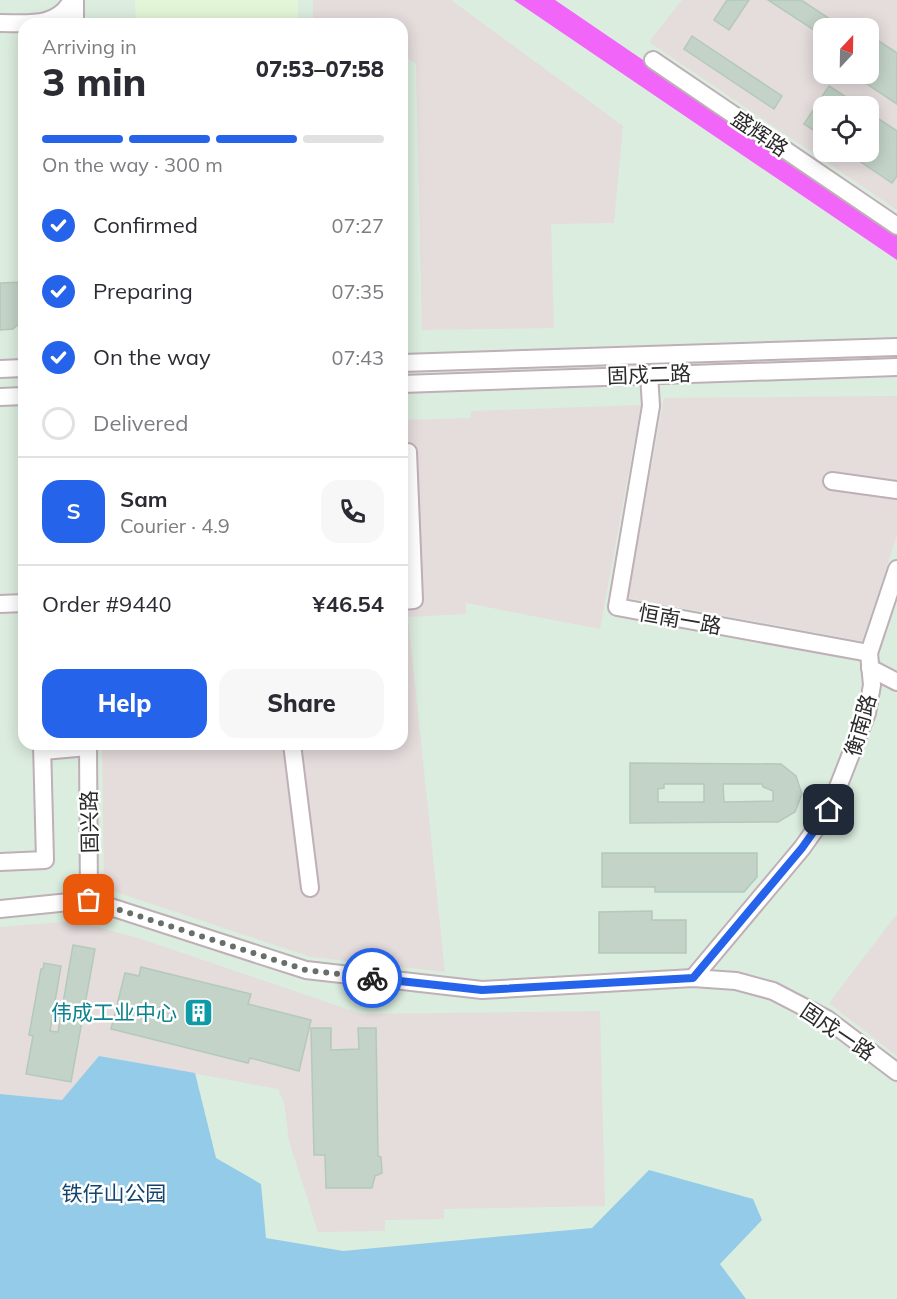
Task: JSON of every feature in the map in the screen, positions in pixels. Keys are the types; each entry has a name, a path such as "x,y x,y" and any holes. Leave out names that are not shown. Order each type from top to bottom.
{"street":[{"path":"56,18 74,0"},
{"path":"74,0 75,18"},
{"path":"0,23 18,22"},
{"path":"0,32 18,31"},
{"name":"盛辉路","path":"653,60 897,226"},
{"name":"固戍二路","path":"408,363 897,347"},
{"name":"固戍二路","path":"408,384 895,367"},
{"path":"0,369 18,368"},
{"name":"恒南一路","path":"649,374 651,406 617,607 869,660"},
{"path":"0,397 18,396"},
{"path":"408,452 408,601"},
{"path":"832,480 897,490"},
{"name":"衡南路","path":"693,978 802,848 829,810 867,713 872,685 869,660 897,570"},
{"path":"0,604 18,603"},
{"path":"869,660 897,682"},
{"path":"0,862 45,860 43,750"},
{"name":"固兴路","path":"88,750 89,900"},
{"path":"293,750 310,888"},
{"name":"固戍一路","path":"0,909 89,900 306,970 482,990 693,978 736,981 773,992 827,1019 897,1072"}],"shaded area":[{"path":"135,0 298,0 298,18 136,18"},
{"path":"313,0 451,0 623,126 614,223 551,224 554,328 422,330 416,64 408,59 408,18 313,18"},
{"path":"514,0 555,0 897,233 897,260"},
{"path":"682,0 897,0 897,210 826,162 879,162 879,96 813,96 813,153 649,42"},
{"path":"897,396 897,535 862,641 628,598 664,398"},
{"path":"641,405 600,629 466,603 466,614 408,617 408,420 471,418 471,411"},
{"path":"408,617 445,972 311,957 104,888 102,750 408,750"},
{"path":"897,914 897,1056 829,1003"},
{"path":"64,922 90,925 141,939 362,1014 600,1011 605,1206 444,1209 444,1219 385,1220 385,1231 318,1232 289,1141 284,1102 278,1089 100,1056 62,1100 0,1094 0,927"}],"green space":[{"name":"铁仔山公园","path":"99,1056 195,1073 216,1158 261,1184 266,1238 343,1251 592,1228 649,1170 753,1199 762,1220 720,1264 746,1299 0,1299 0,1094 62,1100"}],"building":[{"path":"727,0 749,0 729,30 714,20"},
{"path":"768,0 801,0 828,18 813,18 813,29"},
{"path":"692,36 782,96 774,109 684,49"},
{"path":"879,41 897,53 897,104 867,84 879,84"},
{"path":"829,86 844,96 822,96"},
{"path":"813,110 813,130 804,124"},
{"path":"879,119 897,131 897,176 892,183 861,162 879,162"},
{"path":"18,282 18,324 13,329 0,330 0,283"},
{"path":"630,763 781,764 796,776 802,794 795,812 778,822 630,823","holes":["664,784 704,784 704,802 658,802 658,789 664,788","723,784 762,784 763,787 773,791 773,801 724,802"]},
{"path":"602,853 757,853 757,877 744,892 655,892 655,887 602,887"},
{"path":"652,911 652,920 686,920 686,953 599,953 599,912"},
{"path":"73,945 95,949 71,1082 26,1074 33,1036 29,1035 41,969 44,963 61,966 50,1031 58,1032"},
{"name":"伟成工业中心","path":"141,967 251,994 248,1004 311,1020 299,1071 250,1058 248,1063 111,1029 125,973 139,976"},
{"path":"311,1028 331,1028 331,1050 359,1049 358,1028 376,1028 378,1156 381,1157 382,1173 375,1176 372,1188 326,1188 325,1155 314,1155"}],"way so far":[{"path":"89,900 306,970 372,978"}],"place":[{"name":"伟成工业中心","path":"198,1012"}],"route":[{"path":"372,978 482,990 693,978 802,848 829,810"}]}
